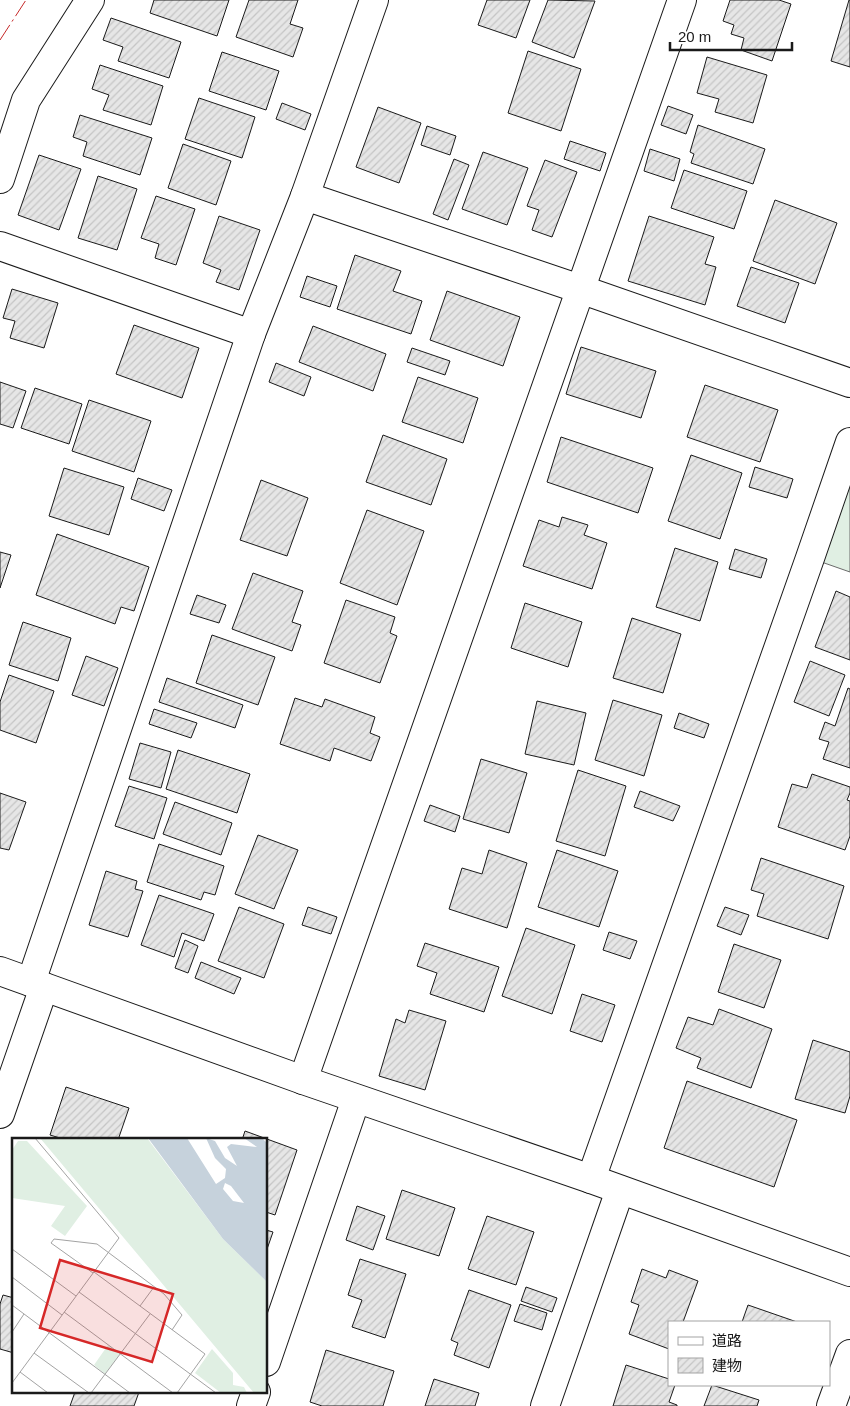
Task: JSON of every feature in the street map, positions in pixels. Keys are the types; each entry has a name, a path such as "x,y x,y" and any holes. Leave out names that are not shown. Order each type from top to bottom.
{"street":[{"path":"0,179 26,100 90,0"},
{"path":"0,1114 38,985 250,334 305,196 374,0"},
{"path":"303,1080 682,0"},
{"path":"305,196 580,289 850,384"},
{"path":"0,246 250,334"},
{"path":"591,1179 850,442"},
{"path":"0,971 303,1080 591,1179 850,1272"},
{"path":"268,1356 356,1098"},
{"path":"544,1406 620,1190"},
{"path":"831,1406 850,1354"},
{"path":"251,1406 255,1394"}],"green space":[{"path":"850,442 850,572 810,558"}],"building":[{"path":"154,0 229,0 217,36 150,13"},
{"path":"249,0 298,0 290,24 303,28 293,57 236,37"},
{"path":"487,0 530,0 516,38 478,25"},
{"path":"548,0 595,1 574,58 532,42"},
{"path":"730,0 779,0 791,4 772,61 741,50 744,38 731,34 734,25 723,21"},
{"path":"850,0 850,67 831,61"},
{"path":"111,18 181,42 169,78 118,61 123,47 103,40"},
{"path":"528,51 581,69 561,131 508,113"},
{"path":"222,52 279,71 266,110 209,91"},
{"path":"707,57 767,75 753,123 715,112 719,99 697,93"},
{"path":"100,65 163,86 151,125 103,110 109,95 92,89"},
{"path":"199,98 255,117 242,158 185,139"},
{"path":"282,103 311,114 305,130 276,119"},
{"path":"668,106 693,115 686,134 661,125"},
{"path":"378,107 421,123 399,183 356,167"},
{"path":"80,115 152,138 140,175 83,156 87,142 73,137"},
{"path":"698,125 765,149 753,184 691,163 694,154 690,152"},
{"path":"427,126 456,136 450,155 421,145"},
{"path":"570,141 606,153 600,171 564,159"},
{"path":"183,144 231,161 216,205 168,188"},
{"path":"650,149 680,159 674,181 644,171"},
{"path":"483,152 528,168 507,225 462,209"},
{"path":"39,155 81,169 59,230 18,215"},
{"path":"454,159 469,165 448,220 433,214"},
{"path":"545,160 577,172 552,237 532,230 539,210 527,206"},
{"path":"684,170 747,191 734,229 671,208"},
{"path":"98,176 137,189 117,250 78,238"},
{"path":"156,196 195,209 176,265 155,258 159,244 141,238"},
{"path":"775,200 837,223 815,284 753,261"},
{"path":"219,216 260,230 239,290 216,282 221,270 203,263"},
{"path":"649,216 714,237 705,264 716,267 705,305 628,281"},
{"path":"355,255 401,271 393,291 422,301 411,334 337,309"},
{"path":"751,267 799,283 785,323 737,306"},
{"path":"307,276 337,286 330,307 300,297"},
{"path":"12,289 58,303 44,348 10,338 15,321 3,318"},
{"path":"447,291 520,317 503,366 430,340"},
{"path":"134,325 199,348 182,398 116,374"},
{"path":"313,326 386,354 373,391 299,362"},
{"path":"581,347 656,371 641,418 566,394"},
{"path":"412,348 450,361 445,375 407,362"},
{"path":"276,363 311,377 304,396 269,382"},
{"path":"418,377 478,398 463,443 402,422"},
{"path":"0,382 26,391 13,428 0,424"},
{"path":"705,385 778,410 760,462 687,437"},
{"path":"35,388 82,404 69,444 21,428"},
{"path":"89,400 151,421 134,472 72,451"},
{"path":"383,435 447,459 431,505 366,482"},
{"path":"561,437 653,468 638,513 547,482"},
{"path":"691,455 742,473 720,539 668,521"},
{"path":"755,467 793,479 787,498 749,487"},
{"path":"64,468 124,487 109,535 49,516"},
{"path":"138,478 172,490 164,511 131,499"},
{"path":"261,480 308,498 287,556 240,540"},
{"path":"367,510 424,531 397,605 340,583"},
{"path":"562,517 588,525 584,535 607,543 592,589 523,566 539,520 559,527"},
{"path":"57,534 149,567 134,611 121,607 115,624 36,595"},
{"path":"675,548 718,562 700,621 656,607"},
{"path":"735,549 767,559 761,578 729,569"},
{"path":"0,552 11,555 0,588"},
{"path":"253,573 303,591 292,622 301,625 292,651 232,629"},
{"path":"836,591 850,597 850,660 815,647"},
{"path":"197,595 226,605 219,623 190,614"},
{"path":"346,600 395,617 390,633 397,636 380,683 324,663"},
{"path":"525,603 582,622 568,667 511,648"},
{"path":"632,618 681,634 663,693 613,678"},
{"path":"23,622 71,638 58,681 9,665"},
{"path":"212,635 275,657 258,705 196,683"},
{"path":"86,656 118,668 104,706 72,695"},
{"path":"810,661 845,675 829,716 794,702"},
{"path":"9,675 54,691 36,743 0,730 0,702"},
{"path":"167,678 243,705 235,728 159,702"},
{"path":"848,688 850,689 850,768 823,759 829,742 819,739 825,722 835,726"},
{"path":"295,698 322,707 325,699 375,717 370,733 380,737 371,761 334,748 330,761 280,744"},
{"path":"613,700 662,715 644,776 595,760"},
{"path":"537,701 586,713 574,765 525,754"},
{"path":"154,709 197,723 191,738 149,724"},
{"path":"679,713 709,724 704,738 674,728"},
{"path":"140,743 171,752 161,788 129,779"},
{"path":"178,750 250,774 237,813 166,789"},
{"path":"481,759 527,773 509,833 463,819"},
{"path":"578,770 626,786 605,856 556,841"},
{"path":"812,774 850,787 847,800 850,801 850,836 845,850 778,827 792,784 807,788"},
{"path":"129,786 167,798 154,839 115,826"},
{"path":"640,791 680,806 673,821 634,807"},
{"path":"0,793 26,802 9,850 0,848"},
{"path":"175,802 232,823 221,855 163,834"},
{"path":"430,805 460,816 455,832 424,821"},
{"path":"258,835 298,850 274,909 235,894"},
{"path":"159,844 224,866 215,895 204,892 201,900 147,882"},
{"path":"489,850 527,863 507,928 449,909 462,868 482,874"},
{"path":"557,850 618,871 599,927 538,907"},
{"path":"761,858 844,886 828,939 757,916 764,894 751,890"},
{"path":"106,871 137,881 135,889 143,891 128,937 89,925"},
{"path":"159,895 214,914 204,941 182,933 174,957 141,945"},
{"path":"239,907 284,924 264,978 218,961"},
{"path":"308,907 337,917 331,934 302,925"},
{"path":"725,907 749,915 741,935 717,926"},
{"path":"526,928 575,945 552,1014 502,996"},
{"path":"609,932 637,941 630,959 603,950"},
{"path":"185,940 198,946 188,973 175,968"},
{"path":"425,943 499,967 484,1012 430,994 437,973 417,966"},
{"path":"734,944 781,960 764,1008 718,992"},
{"path":"201,962 241,978 234,994 195,978"},
{"path":"582,994 615,1005 602,1042 570,1031"},
{"path":"719,1009 772,1029 751,1088 697,1068 701,1058 676,1048 688,1017 713,1025"},
{"path":"409,1010 446,1021 425,1090 379,1076 396,1019 405,1023"},
{"path":"813,1040 850,1052 850,1096 845,1113 795,1099"},
{"path":"687,1081 797,1120 774,1187 664,1148"},
{"path":"66,1087 129,1108 119,1138 60,1138 50,1135"},
{"path":"245,1131 264,1138 243,1138"},
{"path":"268,1139 297,1150 275,1215 268,1213"},
{"path":"402,1190 455,1208 439,1256 386,1239"},
{"path":"357,1206 385,1216 373,1250 346,1240"},
{"path":"487,1216 534,1232 516,1285 468,1269"},
{"path":"268,1231 273,1232 268,1246"},
{"path":"360,1259 406,1274 385,1338 352,1327 362,1300 348,1295"},
{"path":"642,1269 666,1278 669,1270 698,1281 683,1321 668,1321 668,1349 629,1334 639,1305 631,1302"},
{"path":"526,1287 557,1298 552,1312 521,1301"},
{"path":"469,1290 511,1305 489,1368 454,1355 458,1343 451,1340"},
{"path":"3,1295 12,1297 12,1352 0,1349 0,1304"},
{"path":"520,1304 547,1313 542,1330 514,1321"},
{"path":"748,1305 794,1321 742,1321"},
{"path":"326,1350 394,1371 383,1406 322,1406 310,1402"},
{"path":"626,1365 668,1379 668,1386 675,1386 669,1402 677,1406 613,1406"},
{"path":"434,1379 479,1393 475,1406 425,1406"},
{"path":"712,1386 759,1400 757,1406 704,1406"},
{"path":"74,1394 138,1394 134,1406 70,1406"}],"power":[{"path":"0,40 26,0"}]}
